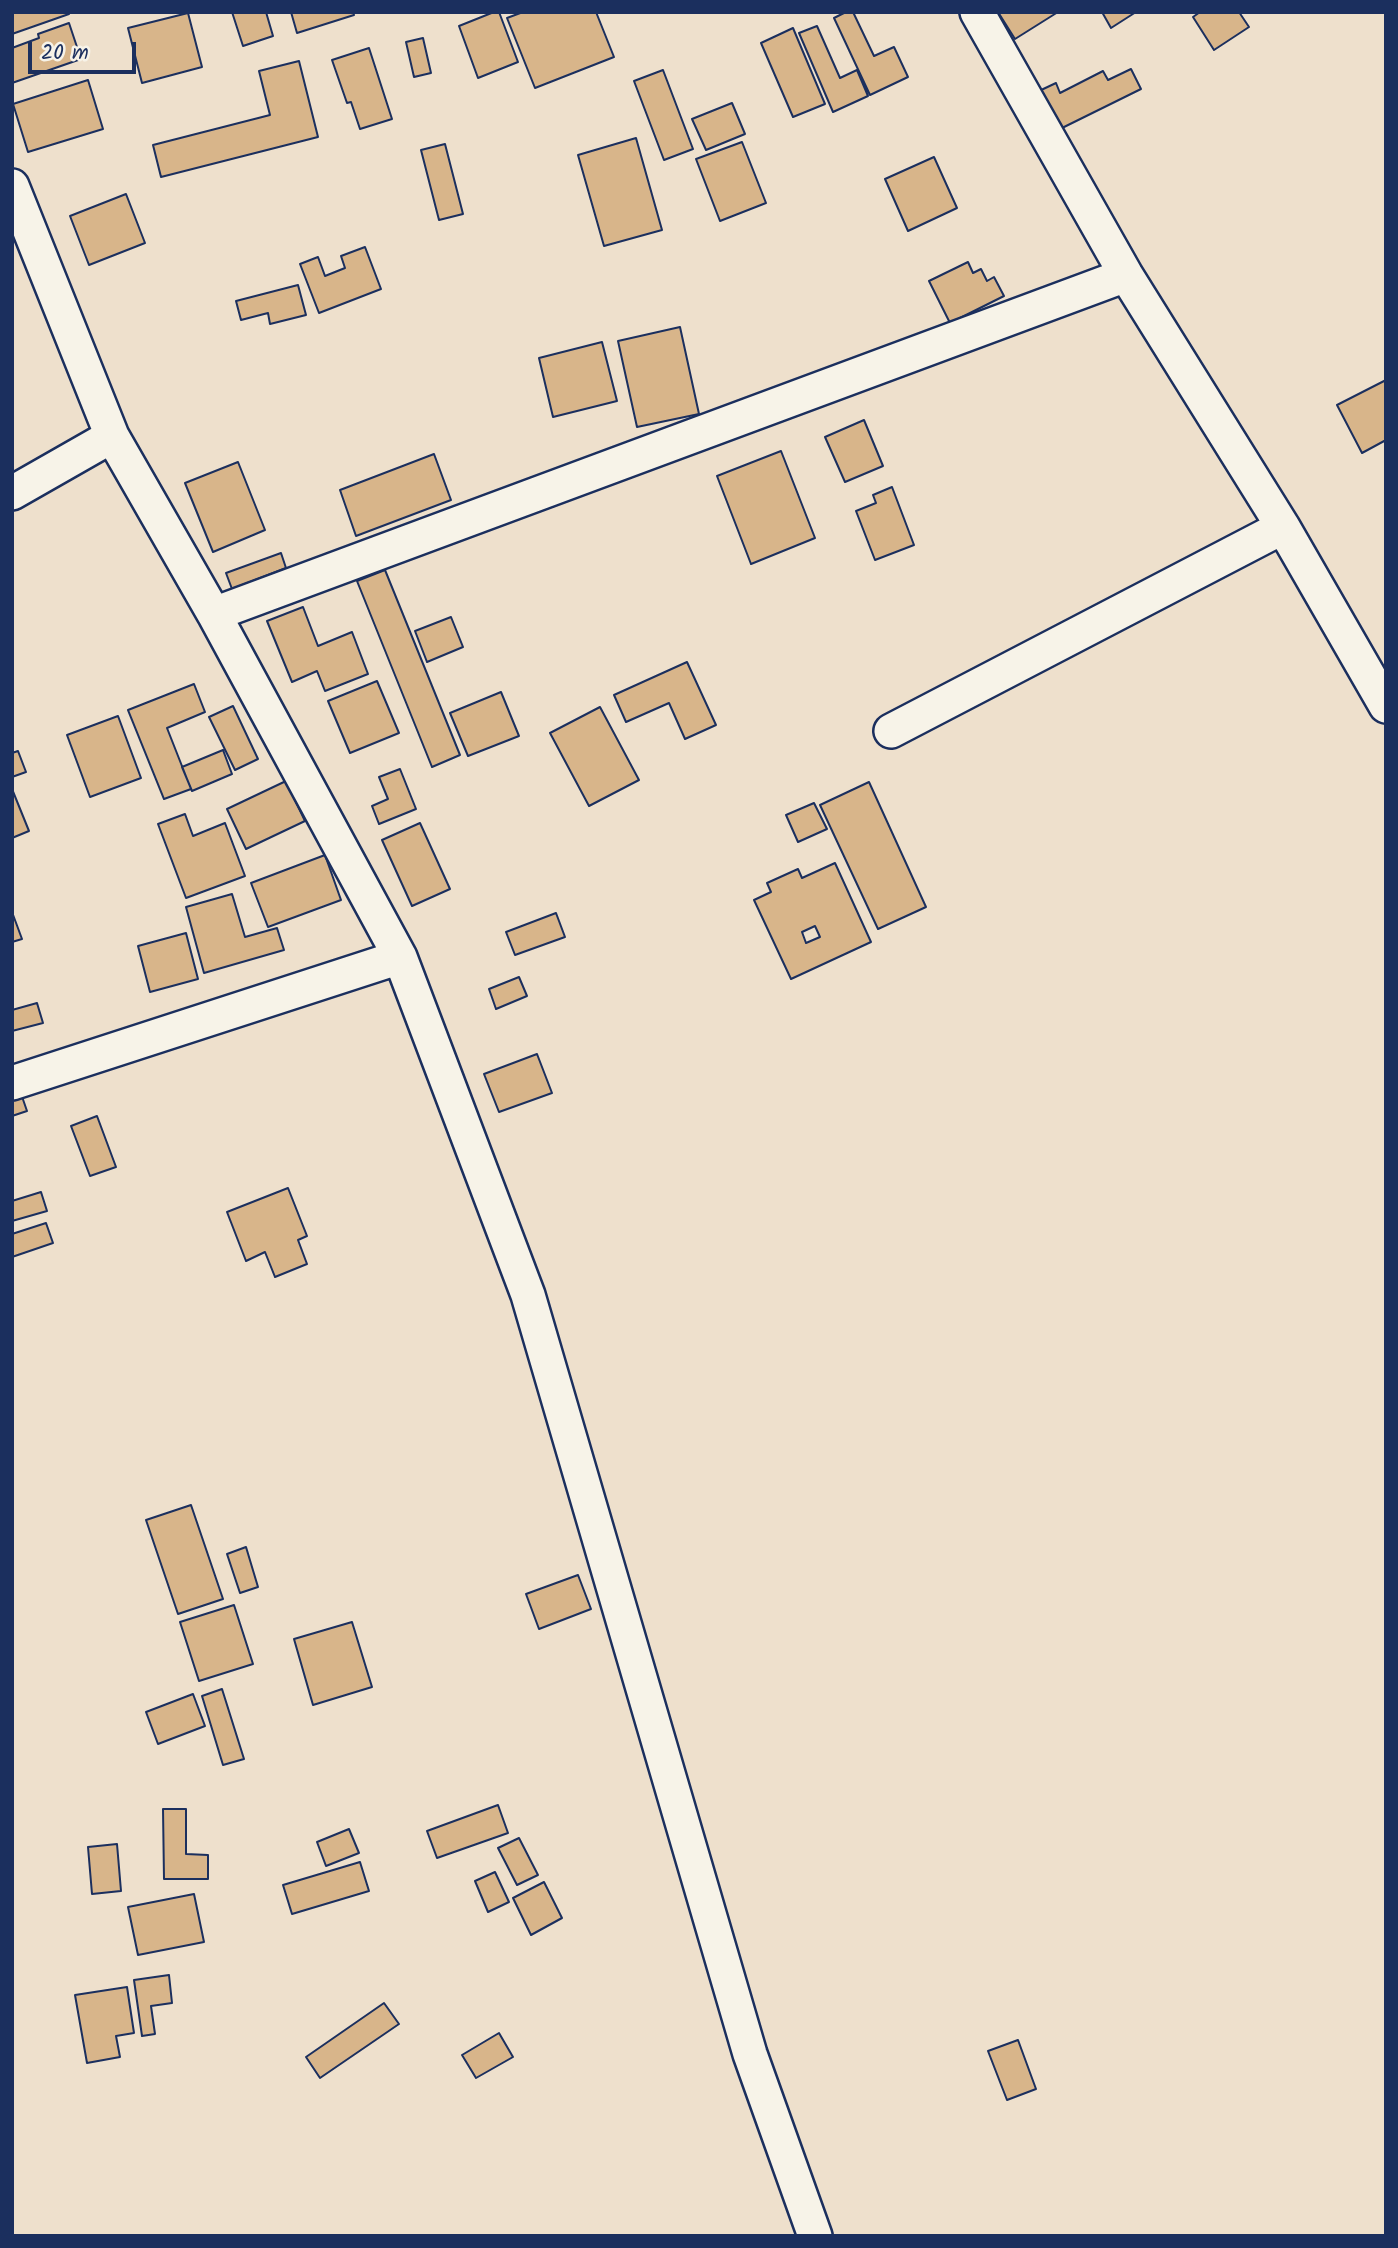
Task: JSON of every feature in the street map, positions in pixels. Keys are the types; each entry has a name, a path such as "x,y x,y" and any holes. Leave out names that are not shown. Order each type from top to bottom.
{"street":[{"path":"977,12 1126,275 1283,527 1386,706"},
{"path":"12,186 112,436 214,614 400,957 527,1295 750,2054 815,2236"},
{"path":"214,614 1126,275"},
{"path":"12,493 112,436"},
{"path":"891,731 1283,527"},
{"path":"12,1083 400,957"}],"building":[{"path":"12,12 68,12 69,14 12,34"},
{"path":"232,12 266,12 273,36 243,46"},
{"path":"291,12 353,12 354,15 297,33"},
{"path":"499,12 518,62 478,78 459,26"},
{"path":"523,12 596,12 614,57 535,88 507,18"},
{"path":"846,12 853,12 874,56 894,47 908,77 870,95 834,18"},
{"path":"998,12 1058,12 1015,39"},
{"path":"1102,12 1136,12 1111,28"},
{"path":"1200,12 1239,12 1249,27 1214,50 1193,17"},
{"path":"188,13 202,67 142,83 128,28"},
{"path":"69,23 81,59 12,83 12,48 39,38 38,34"},
{"path":"817,26 840,78 857,70 868,96 833,112 799,33"},
{"path":"793,28 825,104 793,117 761,43"},
{"path":"423,38 431,73 414,77 406,42"},
{"path":"369,48 392,119 360,129 351,102 347,103 332,60"},
{"path":"299,61 318,137 161,177 153,145 270,115 259,71"},
{"path":"1131,69 1141,89 1058,130 1039,91 1056,83 1060,93 1103,71 1108,80"},
{"path":"663,70 693,149 664,160 634,81"},
{"path":"88,80 103,129 28,152 13,104"},
{"path":"732,103 745,134 706,150 692,119"},
{"path":"636,138 662,230 604,246 578,155"},
{"path":"742,142 766,203 720,221 696,159"},
{"path":"445,144 463,214 439,220 421,150"},
{"path":"934,157 957,208 908,231 885,179"},
{"path":"126,194 145,243 89,265 70,216"},
{"path":"365,247 381,289 319,313 300,264 318,257 325,276 345,268 341,256"},
{"path":"968,262 973,273 981,269 987,281 994,277 1004,296 950,323 929,281"},
{"path":"298,285 306,315 270,324 268,313 241,320 236,301"},
{"path":"680,327 699,414 637,427 618,341"},
{"path":"602,342 617,401 553,417 539,358"},
{"path":"1386,380 1386,440 1362,453 1337,405"},
{"path":"864,420 883,466 845,482 825,437"},
{"path":"781,451 815,538 751,564 717,476"},
{"path":"434,454 451,500 356,536 340,490"},
{"path":"238,462 265,530 213,552 185,483"},
{"path":"892,487 914,545 875,560 856,511 876,503 873,495"},
{"path":"281,553 286,568 232,589 226,573"},
{"path":"385,570 460,755 432,767 357,581"},
{"path":"303,607 318,646 352,632 368,674 325,691 317,671 292,682 267,621"},
{"path":"451,617 463,647 427,662 415,631"},
{"path":"687,662 716,725 685,739 669,703 626,722 614,695"},
{"path":"377,681 399,733 350,753 328,701"},
{"path":"194,684 205,712 167,728 191,789 164,799 128,710"},
{"path":"501,692 519,736 468,756 450,713"},
{"path":"233,706 258,759 235,770 209,717"},
{"path":"600,707 639,780 589,806 550,733"},
{"path":"118,716 141,778 90,797 67,735"},
{"path":"223,750 232,774 192,791 182,767"},
{"path":"18,751 26,772 12,777 12,753"},
{"path":"400,769 416,809 379,824 372,806 388,799 379,777"},
{"path":"286,781 305,821 246,849 227,809"},
{"path":"869,782 926,907 878,929 820,805"},
{"path":"12,789 29,831 12,838"},
{"path":"814,803 827,829 798,842 786,815"},
{"path":"185,814 193,836 225,823 245,876 186,898 158,824"},
{"path":"420,823 450,889 412,906 382,840"},
{"path":"325,855 341,900 268,927 251,883"},
{"path":"835,863 871,942 791,979 754,900 771,892 767,883 798,869 802,878","holes":["815,926 820,937 806,943 802,932"]},
{"path":"232,894 245,937 277,928 284,950 204,973 186,907"},
{"path":"12,912 22,939 12,942"},
{"path":"556,913 565,937 515,955 506,932"},
{"path":"186,933 198,979 150,992 138,946"},
{"path":"519,977 527,996 496,1009 489,989"},
{"path":"37,1003 43,1023 12,1031 12,1010"},
{"path":"537,1054 552,1093 499,1112 484,1074"},
{"path":"18,1085 27,1111 12,1116 12,1087"},
{"path":"97,1116 116,1167 90,1176 71,1126"},
{"path":"288,1188 307,1236 298,1240 307,1264 275,1277 265,1252 246,1261 227,1212"},
{"path":"41,1192 47,1211 12,1221 12,1201"},
{"path":"46,1223 53,1243 12,1257 12,1234"},
{"path":"191,1505 223,1599 178,1614 146,1520"},
{"path":"246,1547 258,1587 240,1593 227,1554"},
{"path":"578,1575 591,1609 539,1629 526,1594"},
{"path":"234,1605 253,1664 199,1681 180,1622"},
{"path":"352,1622 372,1687 313,1705 294,1639"},
{"path":"222,1689 244,1759 223,1765 202,1696"},
{"path":"193,1694 205,1726 158,1744 146,1712"},
{"path":"498,1805 508,1833 437,1858 427,1831"},
{"path":"163,1809 186,1809 186,1854 208,1855 208,1879 164,1879"},
{"path":"349,1829 359,1853 326,1866 317,1842"},
{"path":"519,1838 538,1875 517,1885 498,1848"},
{"path":"117,1844 121,1891 92,1894 88,1847"},
{"path":"360,1862 369,1891 292,1914 283,1885"},
{"path":"495,1872 509,1902 488,1912 475,1881"},
{"path":"544,1882 562,1918 531,1935 513,1898"},
{"path":"194,1894 204,1942 138,1955 128,1907"},
{"path":"169,1975 172,2003 151,2006 155,2034 142,2036 134,1980"},
{"path":"127,1987 134,2033 116,2036 120,2057 87,2063 75,1995"},
{"path":"384,2003 399,2024 320,2078 306,2057"},
{"path":"499,2033 513,2057 476,2078 462,2055"},
{"path":"1018,2040 1036,2089 1007,2100 988,2051"}]}
